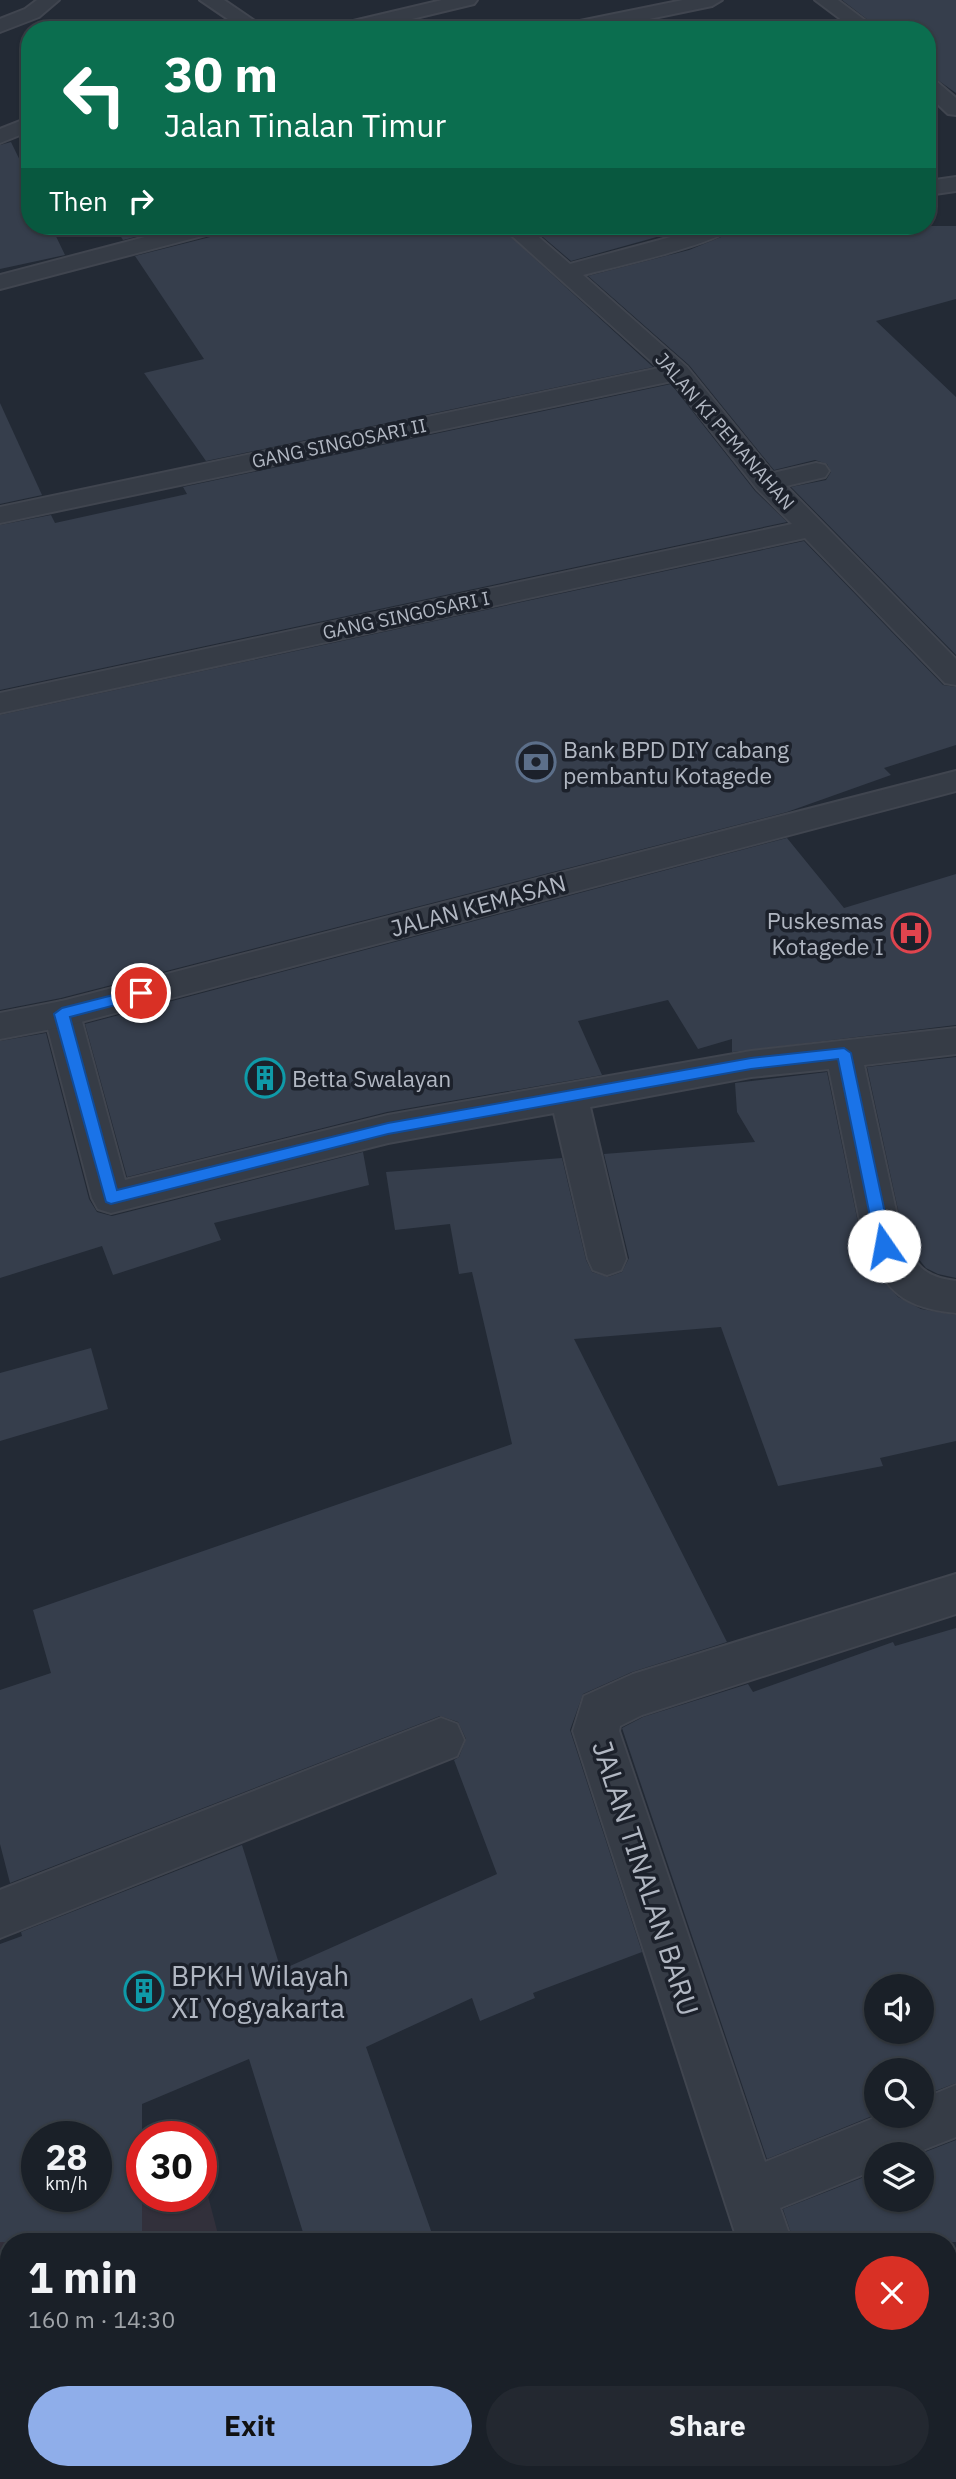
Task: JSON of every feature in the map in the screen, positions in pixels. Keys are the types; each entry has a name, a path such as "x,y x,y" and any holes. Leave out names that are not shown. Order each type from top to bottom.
{"street":[{"path":"0,26 32,13 49,0"},
{"path":"210,0 244,21"},
{"path":"377,21 467,0"},
{"path":"598,21 658,5 712,0"},
{"path":"825,0 855,21"},
{"path":"0,137 21,127"},
{"path":"936,187 956,184"},
{"path":"0,282 179,235"},
{"name":"JALAN KI PEMANAHAN","path":"523,235 678,372 767,483 956,676"},
{"path":"565,273 681,235"},
{"name":"GANG SINGOSARI II","path":"0,515 678,372"},
{"path":"767,483 816,471"},
{"name":"GANG SINGOSARI I","path":"0,703 812,528"},
{"name":"JALAN KEMASAN","path":"0,1026 62,1014 956,780"},
{"path":"62,1014 111,1198 388,1129 751,1064 956,1041"},
{"path":"844,1053 884,1246 904,1278 928,1294 956,1297"},
{"path":"569,1097 607,1259"},
{"name":"JALAN TINALAN BARU","path":"758,2218 596,1731 600,1712 646,1691 956,1594"},
{"path":"0,1914 441,1740"},
{"path":"758,2218 956,2111"}],"shaded area":[{"path":"126,2199 126,2212 212,2212 218,2233 0,2233 0,2219 43,2212 112,2212 112,2201"}],"building":[{"path":"842,0 956,0 956,93 936,79 936,21 869,21"},
{"path":"11,142 21,163 21,235 55,235 65,255 0,269 0,145"},
{"path":"936,226 956,226 956,299 876,321 956,397 956,655 791,487 826,480 831,472 827,464 815,460 774,470 689,365 588,276 689,250 726,235 936,235"},
{"path":"120,235 143,235 123,240"},
{"path":"218,235 509,235 653,367 206,461 144,373 204,359 135,256"},
{"path":"541,235 664,235 571,261"},
{"path":"671,384 755,491 787,522 0,690 0,525 51,515 55,523 187,494 183,487"},
{"path":"0,403 42,495 0,504"},
{"path":"804,541 943,685 956,687 956,745 884,768 891,775 787,812 61,998 0,1010 0,715"},
{"path":"787,838 844,908 956,874 956,1025 732,1052 732,1039 698,1049 668,1000 578,1021 602,1075 387,1112 127,1177 85,1024"},
{"path":"46,1033 89,1199 97,1212 112,1216 363,1152 369,1185 214,1223 221,1240 113,1275 102,1246 0,1278 0,1041"},
{"path":"956,1057 956,1278 926,1268 905,1242 867,1067"},
{"path":"827,1072 863,1247 880,1277 898,1297 921,1309 956,1315 956,1441 880,1458 883,1466 778,1486 721,1327 574,1339 727,1642 632,1672 583,1694 570,1730 642,1952 533,1993 535,1998 480,2021 472,1998 366,2047 432,2233 303,2233 249,2059 142,2104 142,2121 126,2121 126,2212 142,2212 142,2233 0,2233 0,1944 22,1936 21,1932 242,1845 281,1970 497,1874 454,1760 459,1757 466,1739 458,1722 440,1716 10,1883 0,1844 0,1690 51,1673 33,1610 512,1444 472,1272 459,1274 450,1224 395,1230 386,1172 562,1158 586,1260 592,1272 608,1277 622,1272 629,1258 604,1154 755,1142 737,1112 735,1083"},
{"path":"91,1348 108,1409 0,1441 0,1373"},
{"path":"956,1628 956,2083 934,2091 934,2058 864,2058 864,2119 767,2159 622,1728 643,1717 748,1684 753,1692 893,1642 895,1646"},
{"path":"956,2140 956,2233 791,2233 783,2209 864,2177 864,2212 934,2212 934,2149"}],"place":[{"name":"Bank BPD DIY cabang pembantu Kotagede","path":"536,762"},
{"name":"Puskesmas Kotagede I","path":"911,933"},
{"name":"Betta Swalayan","path":"265,1078"},
{"name":"BPKH Wilayah XI Yogyakarta","path":"144,1991"}],"route":[{"path":"141,993 62,1014 111,1198 388,1129 751,1064 844,1053 884,1246"}]}
